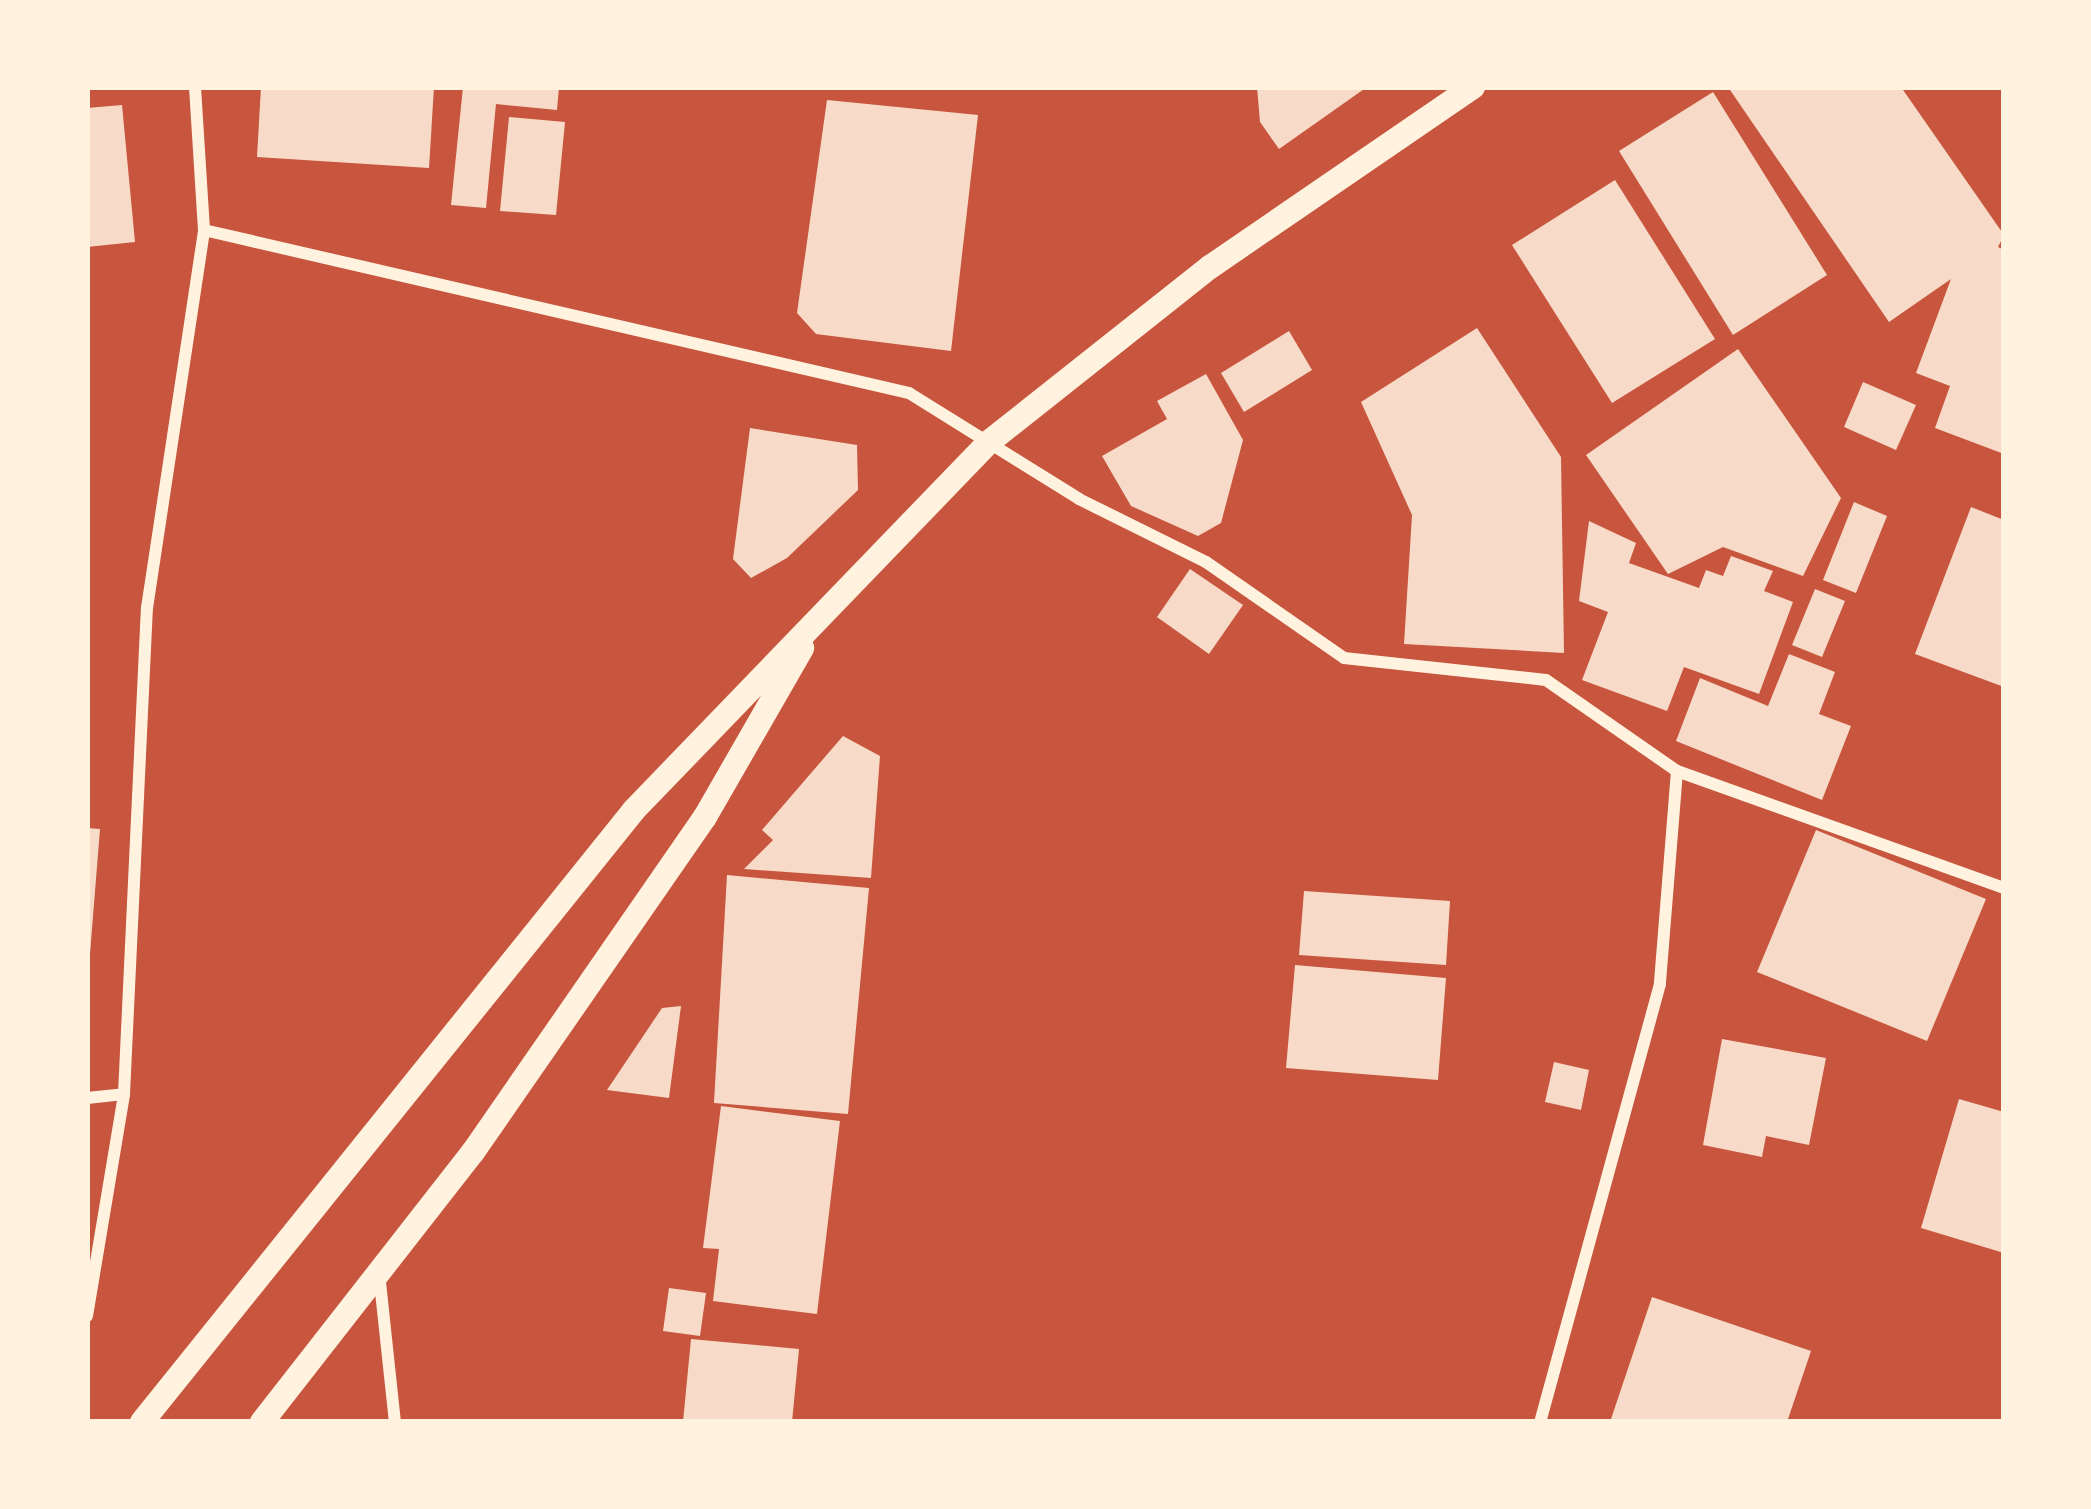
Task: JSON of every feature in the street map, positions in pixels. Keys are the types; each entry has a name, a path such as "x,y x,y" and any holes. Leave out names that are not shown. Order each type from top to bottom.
{"main road":[{"path":"142,1422 634,809 989,442 1210,267 1473,87"},
{"path":"262,1422 473,1152 705,817 821,615"}],"street":[{"path":"87,1316 124,1094 147,608 204,230 195,87"},
{"path":"204,230 909,393 1206,562 1344,658 1546,680 1677,771 2004,888"},
{"path":"1540,1422 1660,984 1677,771"},
{"path":"87,1098 124,1094"},
{"path":"379,1272 395,1422"}],"building":[{"path":"261,87 434,87 429,168 257,157"},
{"path":"463,87 559,87 557,110 496,104 486,208 451,205"},
{"path":"1257,87 1367,87 1279,149 1260,122"},
{"path":"1728,87 1901,87 2004,235 1998,247 2004,250 2004,454 1935,428 1950,386 1916,373 1951,279 1889,322"},
{"path":"1713,92 1827,275 1733,335 1619,151"},
{"path":"827,100 978,115 951,351 816,334 797,313"},
{"path":"122,105 135,242 87,247 87,108"},
{"path":"509,117 565,122 556,215 500,211"},
{"path":"1615,180 1715,339 1612,403 1512,245"},
{"path":"1477,328 1561,457 1564,653 1404,644 1412,515 1361,402"},
{"path":"1289,331 1312,370 1244,412 1221,373"},
{"path":"1738,349 1841,498 1803,576 1723,547 1668,574 1586,455"},
{"path":"1206,374 1243,440 1221,523 1198,536 1131,506 1102,456 1167,419 1157,401"},
{"path":"1863,382 1916,405 1896,450 1844,427"},
{"path":"750,428 857,445 858,490 787,558 751,578 733,559"},
{"path":"1854,502 1887,516 1856,593 1823,580"},
{"path":"1971,507 2004,520 2004,687 1915,654"},
{"path":"1589,521 1636,543 1629,563 1699,588 1706,570 1723,576 1731,556 1773,571 1764,591 1793,602 1759,694 1684,667 1667,711 1582,680 1608,612 1579,601"},
{"path":"1190,569 1243,605 1209,654 1157,617"},
{"path":"1815,589 1845,601 1822,657 1792,645"},
{"path":"1789,654 1835,672 1819,714 1851,726 1822,800 1676,741 1700,678 1768,706"},
{"path":"843,736 880,756 871,878 744,869 773,840 762,830"},
{"path":"87,828 100,829 90,954 87,954"},
{"path":"1816,830 1986,899 1927,1041 1757,972"},
{"path":"727,875 869,888 848,1114 714,1103"},
{"path":"1304,891 1450,901 1446,965 1299,955"},
{"path":"1295,965 1446,978 1438,1080 1286,1068"},
{"path":"681,1006 669,1098 607,1090 662,1008"},
{"path":"1722,1039 1826,1058 1809,1145 1766,1136 1762,1157 1703,1145"},
{"path":"1554,1062 1589,1070 1581,1110 1545,1102"},
{"path":"1959,1099 2004,1112 2004,1253 1921,1228"},
{"path":"721,1106 840,1121 817,1314 713,1301 719,1249 703,1248"},
{"path":"669,1288 706,1293 700,1336 663,1331"},
{"path":"1652,1297 1811,1351 1787,1422 1610,1422"},
{"path":"691,1339 799,1349 792,1422 683,1422"}]}
